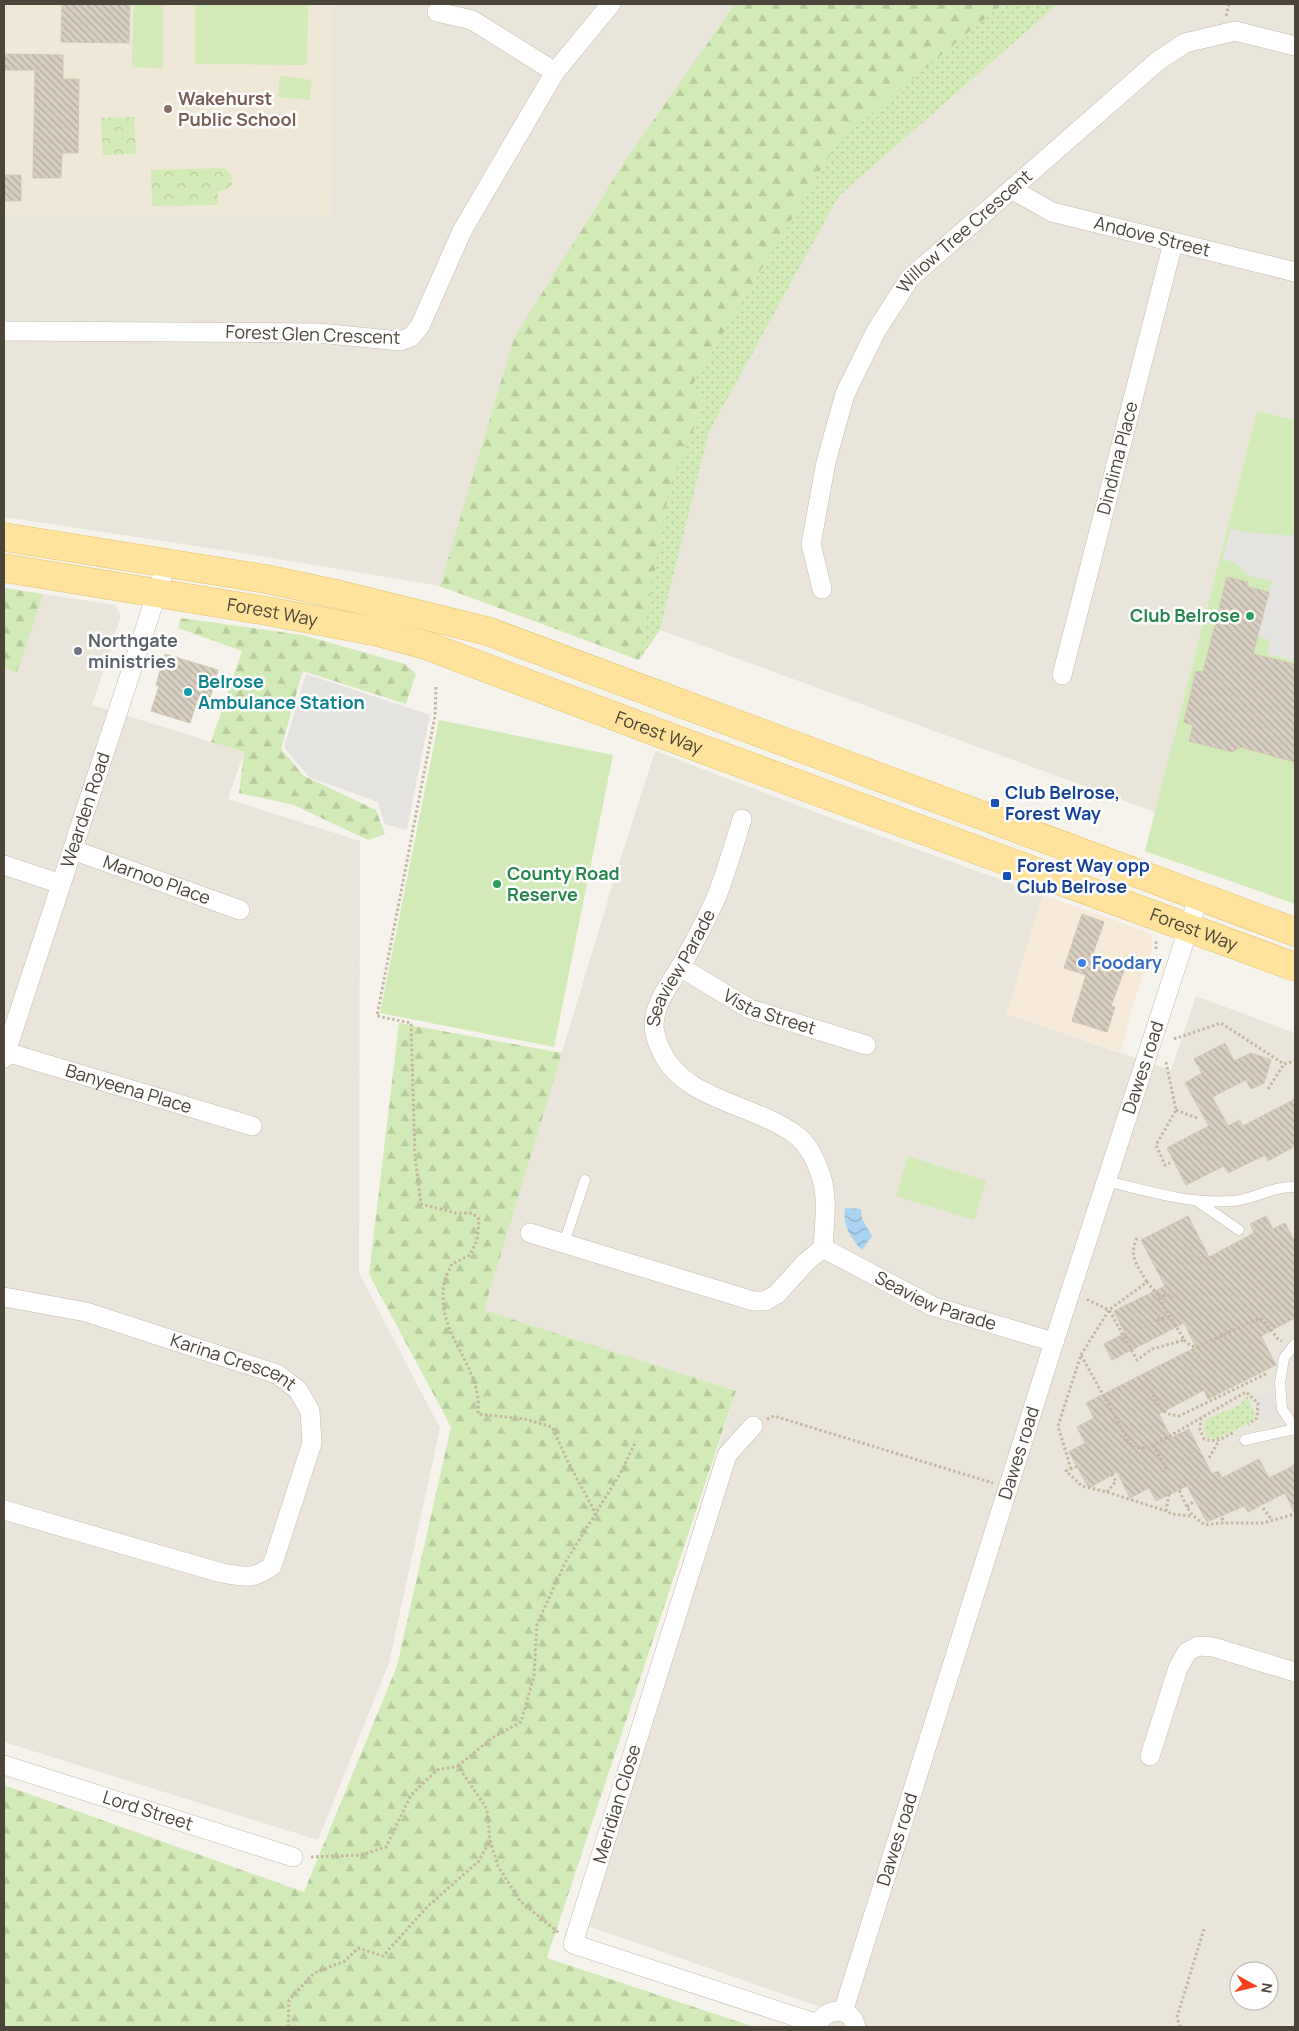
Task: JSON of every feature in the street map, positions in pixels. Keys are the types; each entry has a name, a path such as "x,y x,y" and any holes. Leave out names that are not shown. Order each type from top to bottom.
{"main road":[{"name":"Forest Way","path":"4,537 266,579 487,631 1295,932"},
{"name":"Forest Way","path":"4,568 267,610 378,632 425,645 683,742 1295,966"}],"street":[{"name":"Forest Glen Crescent","path":"4,331 319,333 400,341 412,337 420,326 462,231 555,72 612,4"},
{"path":"437,12 472,20 555,72"},
{"name":"Willow Tree Crescent","path":"822,589 811,544 826,462 846,394 854,376 876,331 910,278 1013,190 1158,61 1185,42 1235,31 1295,46"},
{"name":"Andove Street","path":"1013,190 1052,212 1295,272"},
{"name":"Dindima Place","path":"1062,675 1173,243"},
{"name":"Wearden Road","path":"5,1055 167,562"},
{"name":"Seaview Parade","path":"742,819 716,898 680,967 666,988 658,1009 654,1024 657,1040 664,1057 678,1075 701,1090 780,1124 798,1136 811,1154 821,1174 825,1201 823,1248 932,1306 1054,1342"},
{"name":"Marnoo Place","path":"73,850 240,910"},
{"path":"4,865 61,884"},
{"name":"Dawes road","path":"843,2012 1054,1342 1198,896"},
{"name":"Vista Street","path":"680,967 750,1009 866,1045"},
{"name":"Banyeena Place","path":"5,1055 252,1126"},
{"path":"530,1233 753,1301 766,1301 777,1294 806,1262 823,1248"},
{"name":"Karina Crescent","path":"4,1297 86,1312 278,1374 298,1390 310,1411 312,1444 272,1566 258,1576 245,1577 222,1573 4,1510"},
{"name":"Meridian Close","path":"573,1944 727,1455 753,1426"},
{"path":"1150,1756 1178,1668 1187,1652 1198,1646 1213,1647 1295,1672"},
{"name":"Lord Street","path":"4,1766 293,1857"},
{"path":"573,1944 817,2026 824,2015 831,2012 843,2012 851,2017 856,2027"}],"lane":[{"path":"564,1243 585,1180"},
{"path":"1106,1181 1196,1201 1234,1202 1281,1187 1295,1187"},
{"path":"1196,1201 1238,1230"},
{"path":"1245,1440 1295,1428 1282,1409 1280,1383 1284,1358 1290,1343"}],"path":[{"path":"436,687 435,716 378,1016 411,1023 415,1157 421,1204 456,1213 472,1213 479,1219 477,1240 470,1255 452,1264 444,1284 443,1314 456,1346 474,1378 480,1401 478,1414 525,1419 552,1427 568,1462 596,1514"},
{"path":"1174,1039 1221,1023 1284,1064"},
{"path":"1268,1089 1284,1064 1295,1061"},
{"path":"1166,1062 1176,1110 1156,1145 1165,1165 1170,1163"},
{"path":"1176,1110 1197,1118"},
{"path":"1137,1238 1133,1246 1133,1257 1147,1282 1158,1295 1165,1312 1184,1340 1191,1346 1198,1347 1255,1320 1262,1319 1278,1339 1290,1343"},
{"path":"1071,1469 1058,1426 1081,1355 1109,1310 1147,1282"},
{"path":"1158,1295 1174,1296"},
{"path":"1086,1299 1109,1310 1137,1360 1152,1349 1184,1340"},
{"path":"1157,1320 1170,1317"},
{"path":"1081,1355 1132,1447 1141,1448 1154,1445 1246,1392 1258,1403 1258,1418 1219,1441 1208,1458"},
{"path":"1151,1390 1159,1407 1168,1415 1179,1416 1275,1370"},
{"path":"753,1426 774,1416 1008,1487"},
{"path":"1201,1418 1200,1430 1204,1439 1219,1441"},
{"path":"293,1857 361,1855 386,1847 411,1795 437,1770 458,1766 492,1738 521,1722 534,1676 537,1624 565,1563 596,1514 636,1441"},
{"path":"1154,1445 1168,1470"},
{"path":"1078,1466 1066,1471 1082,1486 1107,1492 1172,1514 1192,1516"},
{"path":"1107,1492 1116,1481 1111,1473"},
{"path":"1184,1482 1179,1489 1187,1508 1192,1516 1205,1525 1262,1523 1295,1514"},
{"path":"1166,1511 1169,1494"},
{"path":"1187,1508 1193,1502"},
{"path":"1263,1508 1272,1520"},
{"path":"1222,1518 1224,1523"},
{"path":"458,1766 487,1809 490,1840 498,1866 520,1901 573,1944"},
{"path":"288,2027 289,2000 314,1973 345,1961 358,1948 383,1956 428,1906 480,1861 490,1840"},
{"path":"1180,2027 1177,2017 1204,1929"}],"shaded area":[{"path":"4,4 735,4 625,161 514,338 440,586 229,551 4,517"},
{"name":"Wakehurst Public School","path":"4,4 333,4 332,216 4,215"},
{"path":"1058,4 1295,4 1295,420 1257,411 1155,812 660,630 709,432 839,196"},
{"path":"1231,528 1244,532 1295,536 1295,661 1267,654 1270,640 1257,636 1272,581 1250,576 1235,563 1222,559"},
{"path":"4,588 115,605 121,616 92,705 244,752 228,799 360,841 359,1273 440,1428 389,1663 318,1840 4,1742"},
{"path":"306,674 430,715 407,830 384,824 378,802 309,777 284,747"},
{"path":"655,751 828,817 1043,895 1007,1014 1171,1070 1196,996 1295,1033 1295,2027 827,2027 820,2007 571,1920 736,1391 484,1310 617,870"},
{"path":"1043,895 1150,933 1153,945 1132,1008 1121,1052 1006,1014"},
{"path":"1271,1393 1278,1416 1261,1421 1254,1398"}],"green space":[{"path":"133,4 163,4 163,68 132,67"},
{"path":"195,4 308,4 307,65 195,64"},
{"path":"735,4 1058,4 839,196 709,432 660,630 639,660 440,586 514,338 625,161"},
{"path":"735,4 1002,4 837,143 692,385 704,403 669,489 639,660 440,586 514,338 625,161"},
{"path":"280,76 312,80 309,100 278,97"},
{"path":"134,117 136,154 103,155 101,118"},
{"path":"225,168 231,175 232,185 226,190 218,191 218,205 152,206 151,170"},
{"name":"Club Belrose","path":"1257,411 1295,420 1295,904 1145,851"},
{"path":"4,588 43,594 17,672 4,668"},
{"path":"181,618 302,635 405,664 416,674 406,704 306,672 302,673 281,749 304,776 376,810 385,834 368,840 294,805 239,793 244,752 211,742 242,651 178,628"},
{"name":"County Road Reserve","path":"439,720 613,755 554,1047 380,1013"},
{"path":"399,1023 562,1053 484,1310 736,1391 547,1958 754,2027 4,2027 4,1785 304,1892 397,1666 451,1427 369,1274"},
{"path":"908,1156 986,1181 974,1220 896,1196"},
{"path":"1247,1396 1254,1412 1254,1420 1217,1439 1207,1437 1203,1428 1207,1419 1240,1405"}],"water":[{"path":"845,1208 861,1209 862,1219 872,1236 862,1250 848,1231 844,1214"}],"building":[{"path":"62,4 130,4 129,43 61,42"},
{"path":"4,54 63,55 63,79 79,79 78,153 62,153 61,178 33,178 35,70 4,70"},
{"path":"4,175 21,175 21,201 4,201"},
{"path":"1227,577 1248,582 1247,587 1269,592 1253,654 1295,664 1295,762 1240,747 1232,752 1189,741 1193,725 1184,722 1196,671 1203,672"},
{"name":"Belrose Ambulance Station","path":"165,654 218,670 209,702 198,698 190,723 151,711 159,686 156,685"},
{"path":"1082,914 1104,922 1092,956 1125,968 1111,1006 1115,1007 1107,1032 1072,1021 1086,975 1064,968"},
{"path":"1225,1043 1234,1061 1251,1053 1271,1060 1264,1083 1251,1089 1246,1080 1212,1097 1228,1126 1240,1120 1243,1126 1295,1099 1295,1146 1268,1161 1265,1155 1228,1173 1224,1166 1186,1185 1167,1148 1209,1126 1185,1083 1202,1073 1194,1059"},
{"path":"1188,1216 1209,1257 1254,1233 1250,1224 1266,1216 1273,1229 1285,1223 1295,1242 1295,1318 1261,1336 1276,1365 1208,1399 1204,1390 1159,1414 1171,1438 1189,1429 1212,1474 1218,1471 1222,1478 1259,1459 1269,1478 1295,1465 1295,1514 1285,1493 1248,1512 1244,1506 1207,1522 1187,1486 1156,1501 1149,1488 1130,1498 1117,1472 1089,1488 1069,1452 1085,1443 1077,1427 1094,1418 1086,1403 1196,1347 1184,1323 1112,1360 1104,1344 1125,1333 1114,1311 1165,1286 1141,1240"}],"place":[{"name":"Wakehurst Public School","path":"168,109"},
{"name":"Club Belrose","path":"1250,616"},
{"name":"Northgate ministries","path":"78,651"},
{"name":"Belrose Ambulance Station","path":"188,692"},
{"name":"Club Belrose, Forest Way","path":"995,803"},
{"name":"Forest Way opp Club Belrose","path":"1007,876"},
{"name":"County Road Reserve","path":"497,884"},
{"name":"Foodary","path":"1082,963"}]}
